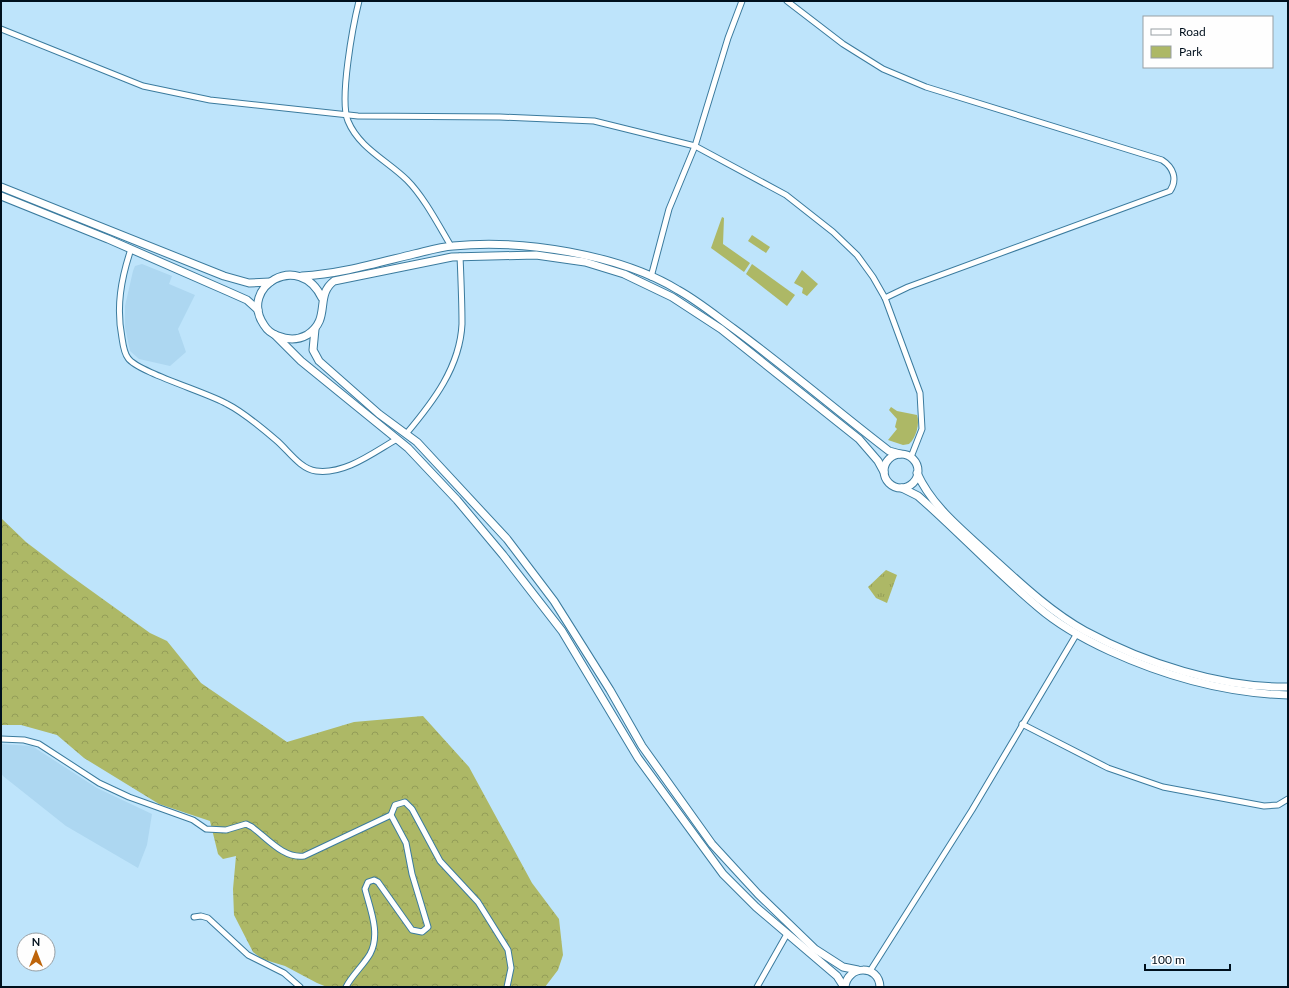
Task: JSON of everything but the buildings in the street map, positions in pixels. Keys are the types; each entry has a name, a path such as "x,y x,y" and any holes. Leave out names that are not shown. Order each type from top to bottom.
{"street":[{"path":"359,1 346,72 347,120 361,142 408,181 435,218 451,246"},
{"path":"651,277 669,209 695,146 728,38 742,1"},
{"path":"787,1 843,44 883,69 926,87 1162,160 1170,166 1173,171 1173,186 1170,191 908,287 885,298"},
{"path":"1,29 143,86 210,100 346,116 500,117 594,121 695,146 786,195 833,232 857,255 885,298 920,393 922,429 911,457"},
{"path":"1,187 224,276 249,283 270,282"},
{"path":"1,196 131,249 247,300 258,310"},
{"path":"300,276 326,274 451,246 489,244 567,251 602,259 651,277 678,289 716,316 889,451 911,457 917,467 917,473 912,483 902,488"},
{"path":"131,249 119,296 119,324 124,350 128,360 151,372 227,404 275,440 302,465 315,471 329,471 353,464 397,439"},
{"path":"322,298 328,285 334,280 388,268 460,256 536,255 585,262 624,274 672,296 721,329 859,439 878,461 885,477 892,485 918,496 1038,608 1076,635 1144,667 1188,681 1247,692 1288,695"},
{"path":"406,434 439,391 451,370 458,347 462,325 460,256"},
{"path":"845,987 837,976 756,907 723,874 638,758 562,631 503,555 457,500 408,448 301,361 267,329 261,320 258,310 259,300 263,290 270,282 279,276 289,274 310,280 318,288 322,298 322,314 315,329 312,350 319,361 379,414 417,442 507,539 549,595 610,690 642,746 712,844 758,894 815,949 843,967 870,971 875,974 881,986"},
{"path":"275,336 285,339 296,339 315,329"},
{"path":"884,472 886,462 890,458 900,454"},
{"path":"917,473 933,501 954,523 1042,601 1085,631 1131,652 1181,670 1214,679 1288,687"},
{"path":"870,971 972,810 1076,635"},
{"path":"1022,724 1108,768 1163,787 1264,806 1278,805 1288,799"},
{"path":"1,738 27,740 39,744 98,783 129,797 193,820 206,829 226,830 246,824 286,854 295,858 304,856 391,815"},
{"path":"346,987 370,953 373,945 374,925 365,889 368,882 374,880 378,882 412,930 422,932 428,927 412,874 406,843 391,815 394,805 405,802 412,809 440,861 478,902 508,950 511,968 507,987"},
{"path":"194,917 200,916 208,918 248,955 284,973 300,987"},
{"path":"757,987 787,934"},
{"path":"845,987 848,977 858,970"}],"shaded area":[{"path":"142,264 172,276 169,284 195,295 178,329 186,352 170,366 139,359 130,351 125,327 125,306 135,266"},
{"path":"1,744 32,746 97,788 152,814 147,845 138,868 66,826 3,776 1,773"}],"green space":[{"path":"722,217 724,218 723,244 750,263 744,272 711,248"},
{"path":"752,235 770,247 766,253 748,241"},
{"path":"752,264 795,295 787,306 746,274"},
{"path":"802,270 818,284 807,296 802,293 803,288 794,283"},
{"path":"891,407 897,411 917,415 917,431 909,444 903,445 888,440 897,429 895,427 897,419 889,410"},
{"path":"1,518 26,542 68,574 150,633 167,641 201,683 287,742 354,722 423,716 469,767 532,883 559,919 563,955 558,970 545,987 327,987 285,966 262,959 253,952 234,915 233,889 236,856 223,859 218,854 210,821 159,804 84,758 57,735 21,725 1,725"},
{"path":"886,570 897,575 887,603 876,598 868,587"}]}
